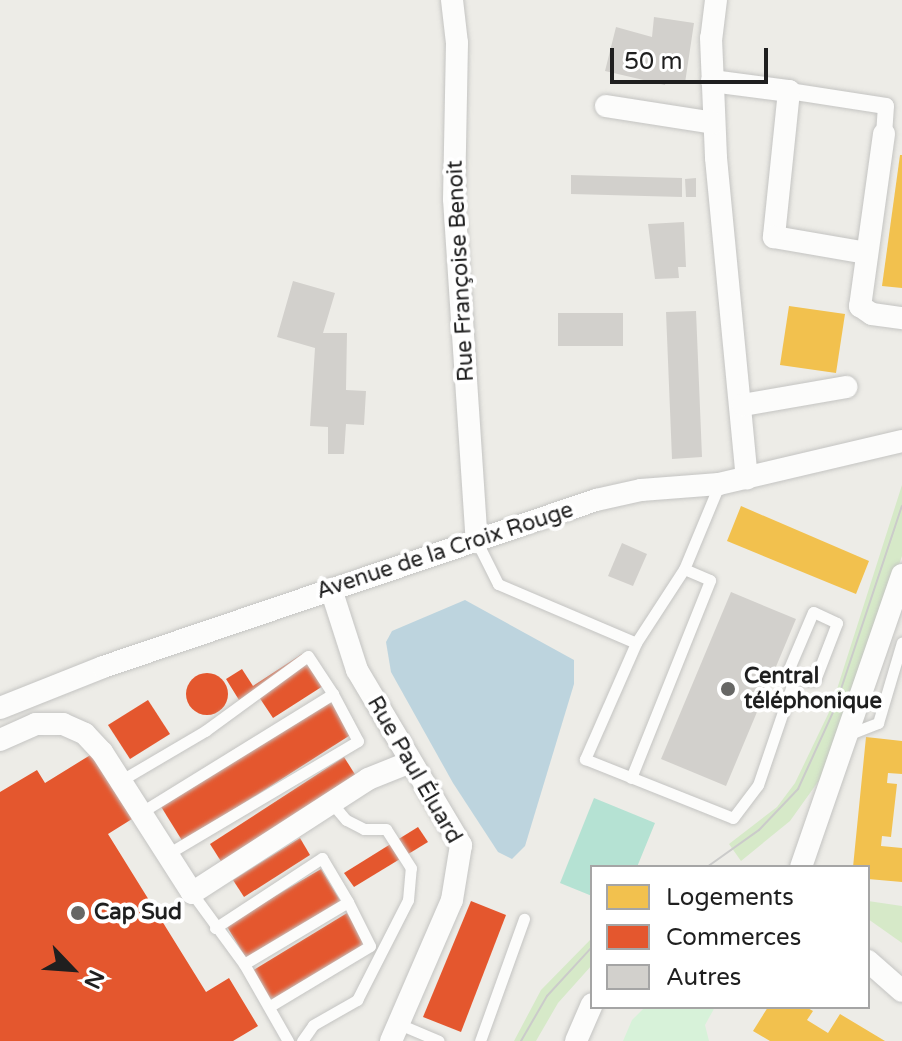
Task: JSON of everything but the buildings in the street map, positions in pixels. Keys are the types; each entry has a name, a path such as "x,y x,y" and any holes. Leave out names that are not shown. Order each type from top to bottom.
{"street":[{"name":"Rue Françoise Benoit","path":"452,0 457,43 454,199 477,542"},
{"path":"716,0 712,81 714,123 743,405 747,479"},
{"path":"712,81 886,106 860,306 872,314 902,318"},
{"path":"789,91 774,237 867,253"},
{"path":"606,106 714,123"},
{"path":"743,405 846,387"},
{"name":"Avenue de la Croix Rouge","path":"0,708 331,589 641,490 747,479 902,441"},
{"path":"802,865 852,733 902,575"},
{"name":"Rue Paul Éluard","path":"331,589 357,670 408,763 461,845 452,900 395,1033"},
{"path":"0,740 36,724 63,724 85,734 120,781 192,893 331,802 408,763"},
{"path":"870,963 902,991"},
{"path":"576,1041 590,1009"}],"lane":[{"path":"719,484 684,569 636,643 585,759 733,818 758,785 794,679"},
{"path":"477,542 498,584 636,643"},
{"path":"631,778 710,580 684,569"},
{"path":"813,612 837,623 815,680 794,679 788,671 813,612"},
{"path":"852,733 878,723 902,642"},
{"path":"120,781 205,731 308,656 333,694 358,741 166,855"},
{"path":"140,813 333,694"},
{"path":"302,1041 313,1025 357,1000 408,900 411,868 386,829 364,829 346,820 331,802"},
{"path":"215,928 322,858 370,946 270,1006"},
{"path":"192,893 244,964 288,1041"},
{"path":"244,964 348,902"},
{"path":"480,1041 524,919"},
{"path":"395,1033 439,1041"}],"green space":[{"path":"902,485 902,556 830,765 790,821 741,861 729,844 777,807 795,783 831,708"},
{"path":"594,798 655,823 638,865 590,865 590,895 560,883"},
{"path":"870,901 902,906 902,943 870,920"},
{"path":"590,940 590,967 558,1003 536,1041 514,1041 541,990"},
{"path":"643,1009 714,1009 705,1025 709,1041 623,1041 632,1020"}],"water":[{"path":"465,600 574,660 574,684 525,846 512,859 498,852 453,783 391,672 386,642 392,631"}],"tram line":[{"path":"710,865 759,830 798,789 834,710 902,506"},
{"path":"521,1041 547,996 590,949"}],"place":[{"name":"Central téléphonique","path":"728,689"},
{"name":"Cap Sud","path":"78,913"}]}
